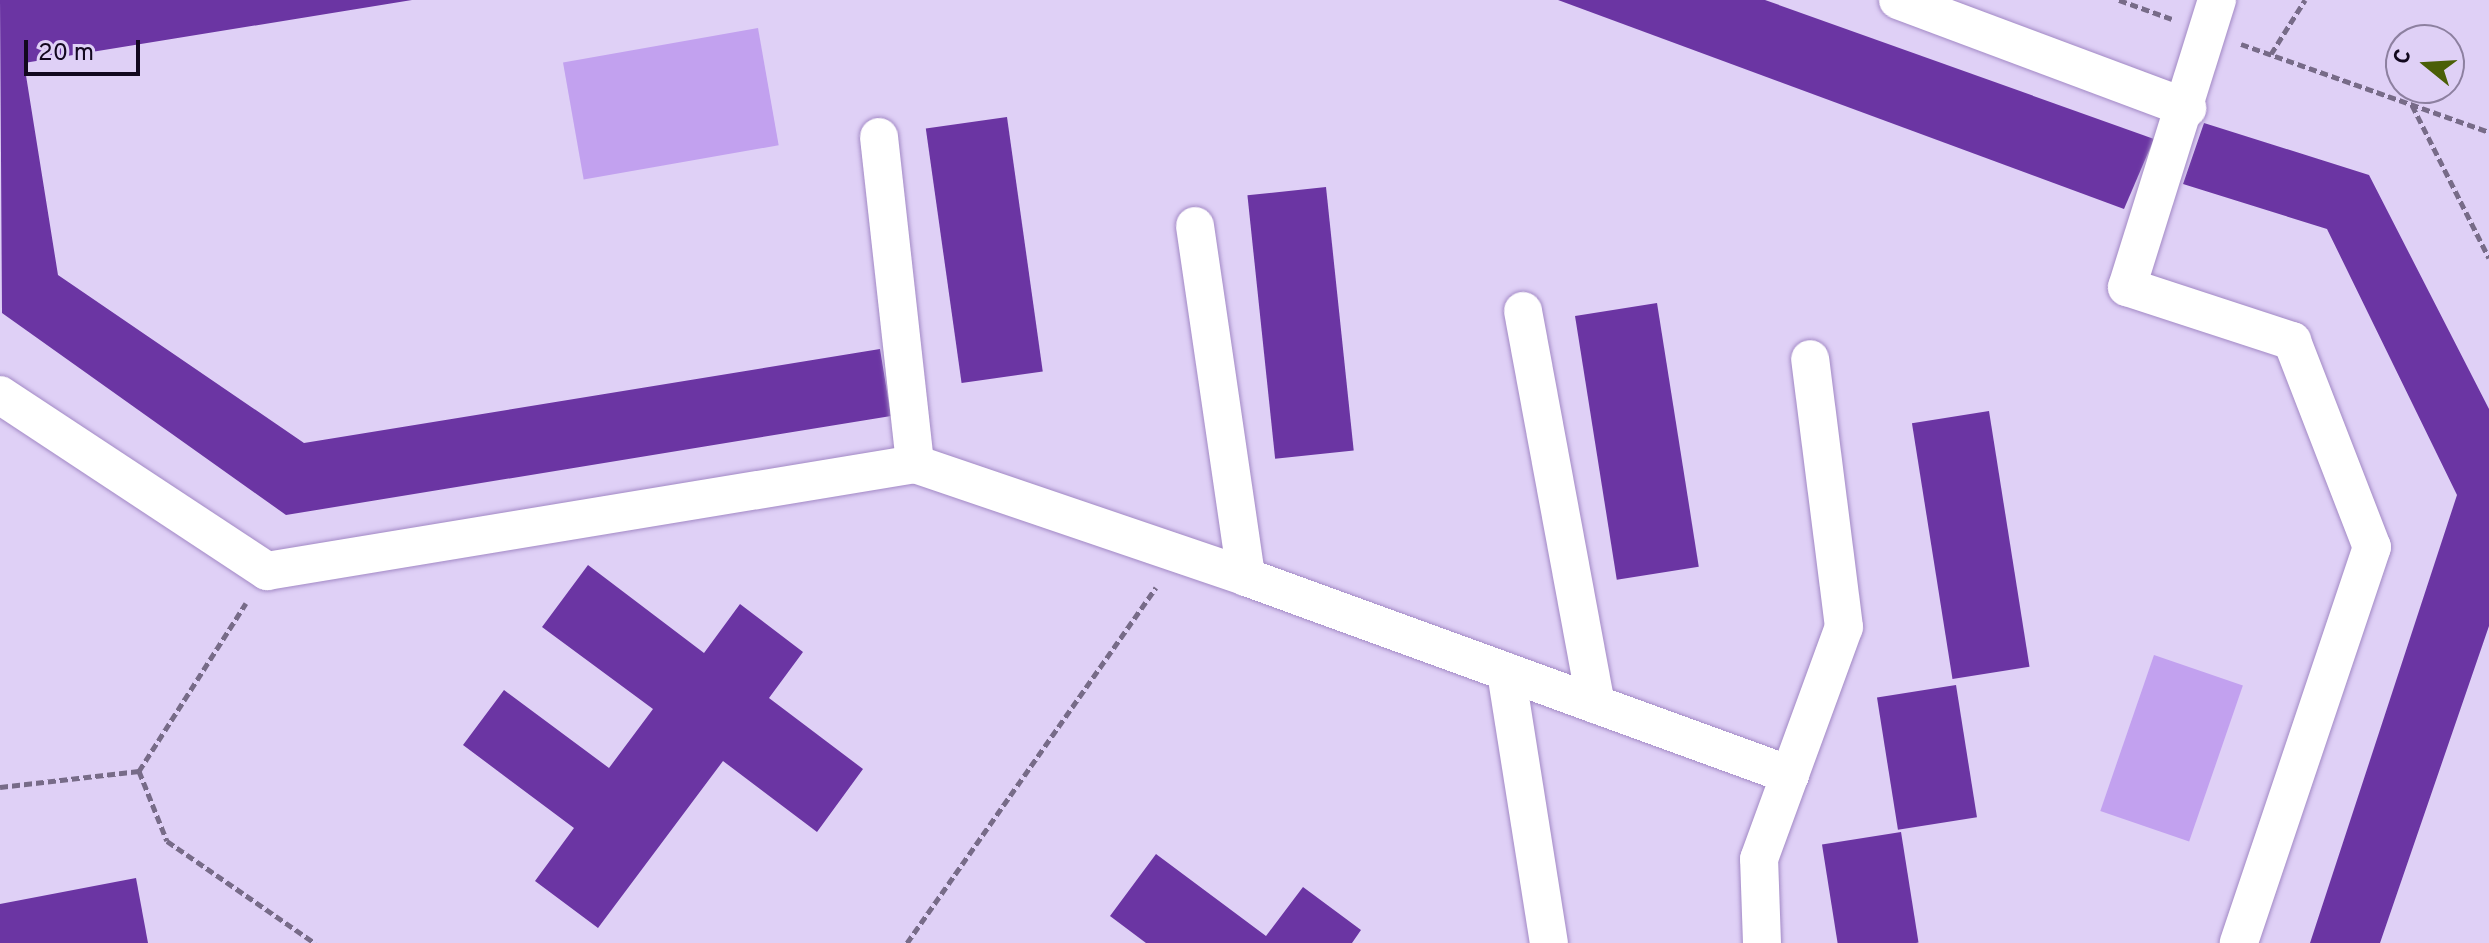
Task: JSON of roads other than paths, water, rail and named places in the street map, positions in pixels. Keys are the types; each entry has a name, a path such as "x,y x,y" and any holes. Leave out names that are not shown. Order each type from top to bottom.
{"lane":[{"path":"1898,0 2187,108"},
{"path":"2211,15 2187,108 2127,287 2292,341 2372,547 2239,943"},
{"path":"879,137 915,464"},
{"path":"1195,226 1246,577"},
{"path":"1523,311 1596,704"},
{"path":"1762,943 1759,859 1844,627 1810,359"},
{"path":"0,395 267,571 915,464 1246,577 1790,775"},
{"path":"1506,672 1549,943"}]}
